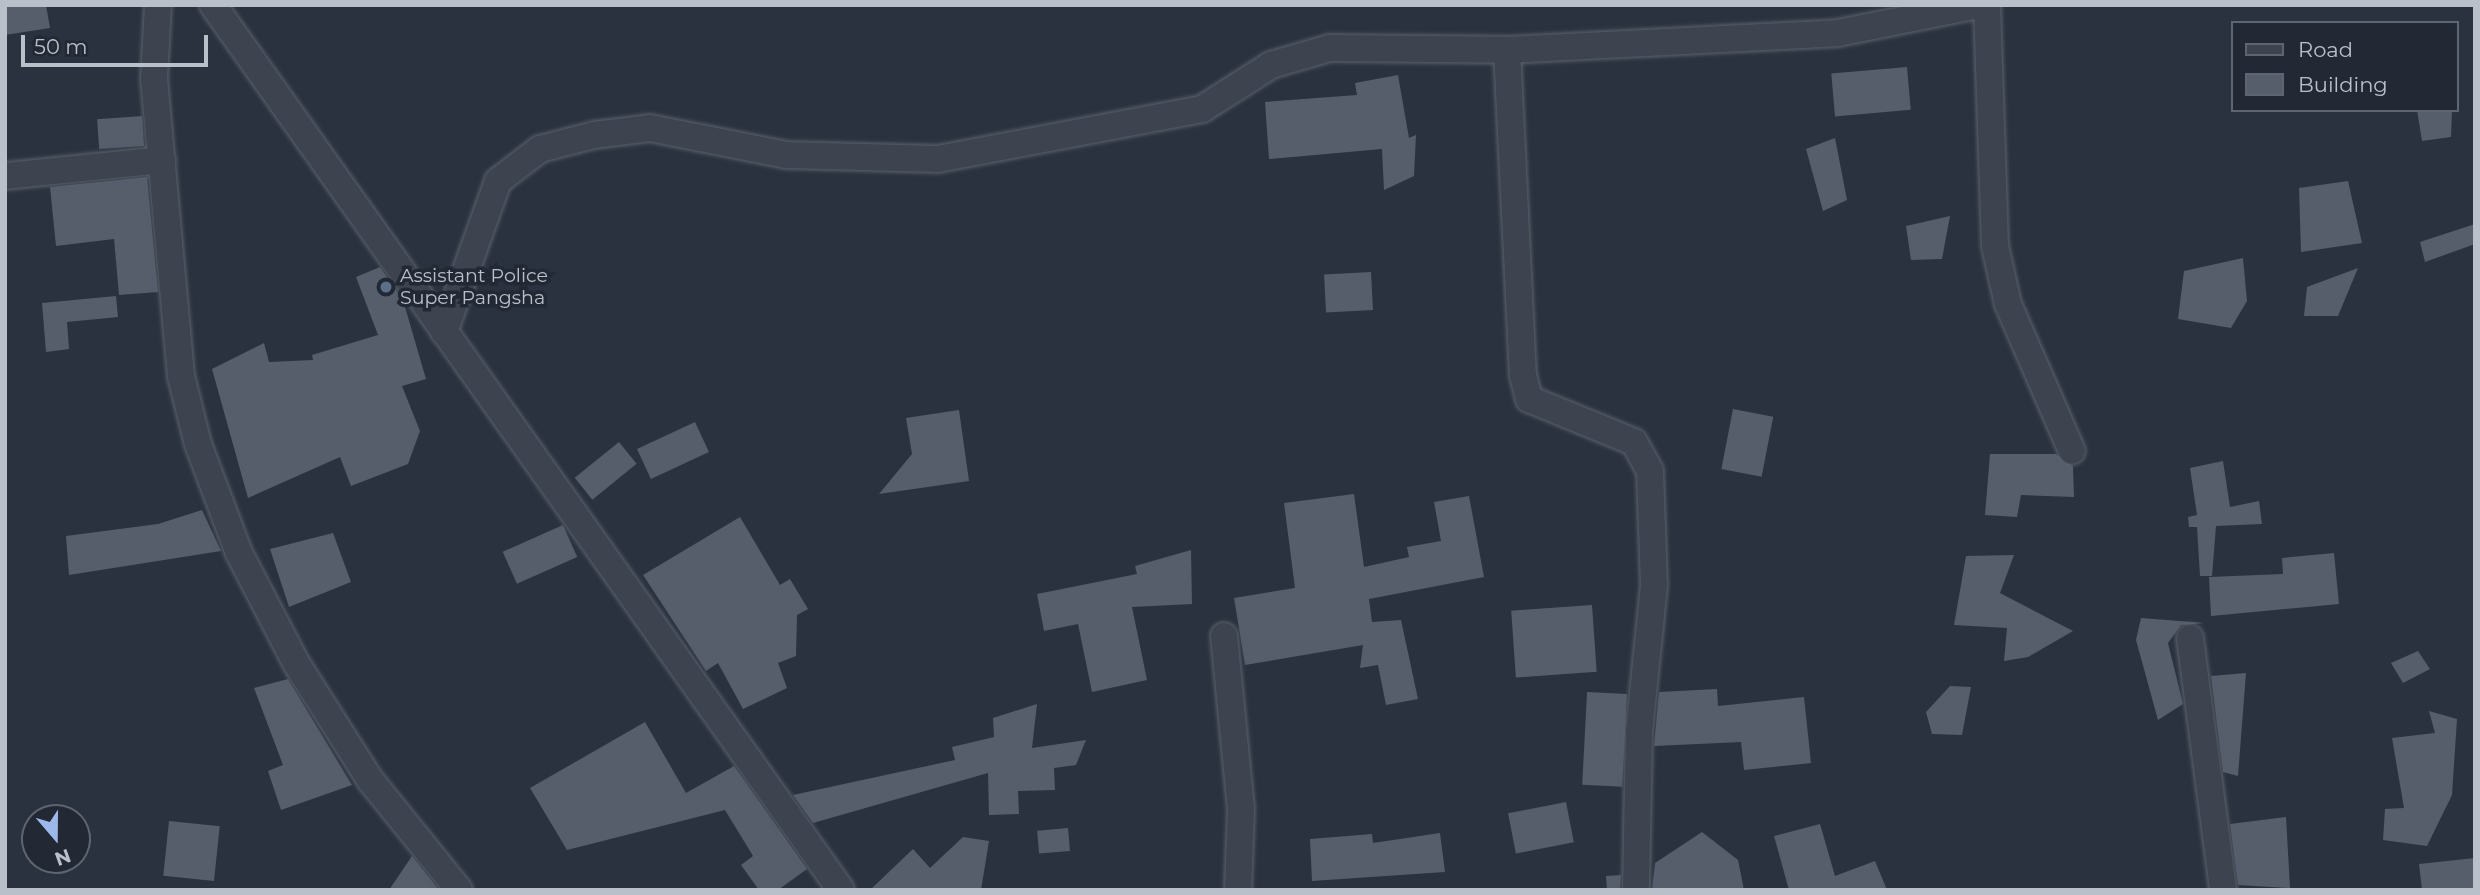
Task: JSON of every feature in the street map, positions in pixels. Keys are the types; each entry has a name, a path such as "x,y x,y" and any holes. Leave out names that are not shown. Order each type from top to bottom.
{"street":[{"path":"158,5 154,79 181,376 198,444 239,554 337,729 424,853 459,890"},
{"path":"213,5 841,890"},
{"path":"443,332 498,181 540,149 650,128 786,155 938,159 1202,109 1271,65 1330,48 1507,50 1838,33 1978,5"},
{"path":"1987,5 1994,246 2008,304 2072,451"},
{"path":"1507,50 1522,375 1529,399 1634,442 1650,471 1654,585 1639,732 1636,890"},
{"path":"5,176 162,160"},
{"path":"1224,636 1241,809 1238,890"},
{"path":"2190,638 2223,890"}],"building":[{"path":"5,5 46,5 50,28 5,35"},
{"path":"1907,67 1911,110 1835,116 1831,74"},
{"path":"1398,75 1409,138 1416,135 1414,176 1384,190 1382,149 1269,159 1265,102 1357,95 1355,83"},
{"path":"2417,112 2452,112 2451,137 2422,141"},
{"path":"142,116 144,146 99,149 97,119"},
{"path":"1835,138 1847,200 1823,211 1806,149"},
{"path":"147,177 158,292 119,295 114,239 56,246 50,187"},
{"path":"2348,181 2362,243 2301,252 2299,188"},
{"path":"1950,216 1942,259 1911,260 1906,226"},
{"path":"2475,224 2475,244 2425,262 2420,242"},
{"path":"2243,258 2247,301 2231,328 2178,319 2184,271"},
{"path":"380,267 403,300 426,379 402,386 420,431 408,464 351,486 340,457 248,498 212,369 264,343 269,362 313,360 312,355 378,335 356,277"},
{"path":"2358,268 2338,316 2304,316 2307,287"},
{"path":"1371,272 1373,310 1326,312 1324,274"},
{"path":"116,296 118,317 67,322 69,349 46,352 42,303"},
{"path":"1733,409 1773,417 1762,477 1721,469"},
{"path":"959,410 969,481 879,494 912,454 906,418"},
{"path":"695,422 709,452 651,479 637,449"},
{"path":"619,442 637,464 592,500 575,478"},
{"path":"1990,454 2056,454 2073,466 2074,497 2021,495 2017,517 1985,515"},
{"path":"2223,461 2230,507 2259,501 2262,524 2216,526 2212,576 2200,576 2197,527 2189,527 2188,517 2197,515 2190,468"},
{"path":"1354,494 1364,567 1409,557 1407,547 1441,541 1434,502 1469,496 1484,577 1369,599 1372,622 1401,620 1418,699 1386,705 1378,665 1360,668 1363,645 1245,665 1234,598 1295,588 1284,503"},
{"path":"202,510 221,551 69,575 66,536 158,524"},
{"path":"740,517 780,585 790,579 808,609 797,615 796,656 778,663 787,688 743,709 718,663 706,671 643,575"},
{"path":"563,525 577,557 517,584 503,552"},
{"path":"333,533 351,582 289,607 270,549"},
{"path":"1191,550 1192,604 1132,607 1147,680 1092,692 1078,624 1044,631 1037,594 1137,574 1135,566"},
{"path":"2334,553 2339,604 2211,616 2209,577 2283,574 2282,558"},
{"path":"2014,555 2000,593 2073,631 2028,657 2004,661 2007,628 1954,625 1966,556"},
{"path":"1592,605 1597,672 1516,677 1511,611"},
{"path":"2141,618 2205,623 2181,625 2168,643 2183,704 2158,720 2136,640"},
{"path":"2418,651 2430,669 2403,683 2391,663"},
{"path":"2246,673 2238,776 2223,772 2211,676"},
{"path":"288,679 352,785 281,810 268,771 283,765 254,688"},
{"path":"1950,686 1971,687 1962,735 1932,734 1926,712"},
{"path":"1717,689 1718,706 1804,697 1811,763 1744,770 1741,742 1654,746 1659,692"},
{"path":"1587,692 1627,694 1622,787 1582,785"},
{"path":"1037,704 1032,748 1086,740 1076,765 1054,768 1055,790 1018,791 1019,814 989,815 988,773 813,823 793,795 955,760 952,747 994,737 993,718"},
{"path":"2429,711 2457,719 2452,795 2427,846 2383,840 2385,809 2404,808 2392,738 2435,733"},
{"path":"645,722 686,793 734,766 807,869 778,890 759,890 741,865 753,856 725,810 567,850 530,788"},
{"path":"1566,802 1574,842 1516,854 1508,813"},
{"path":"2286,817 2290,888 2238,885 2230,824"},
{"path":"169,821 220,826 214,881 163,876"},
{"path":"1820,824 1835,876 1875,861 1887,890 1789,890 1774,836"},
{"path":"1068,828 1070,851 1039,854 1037,831"},
{"path":"1702,832 1738,860 1744,890 1652,890 1655,863"},
{"path":"1440,833 1445,872 1312,881 1310,839 1372,834 1373,843"},
{"path":"963,837 989,841 981,890 870,890 913,849 930,868"},
{"path":"412,856 439,890 389,890"},
{"path":"2475,858 2475,890 2422,890 2419,864"},
{"path":"1621,875 1620,890 1607,890 1606,876"}],"place":[{"name":"Assistant Police Super Pangsha","path":"386,287"}]}
